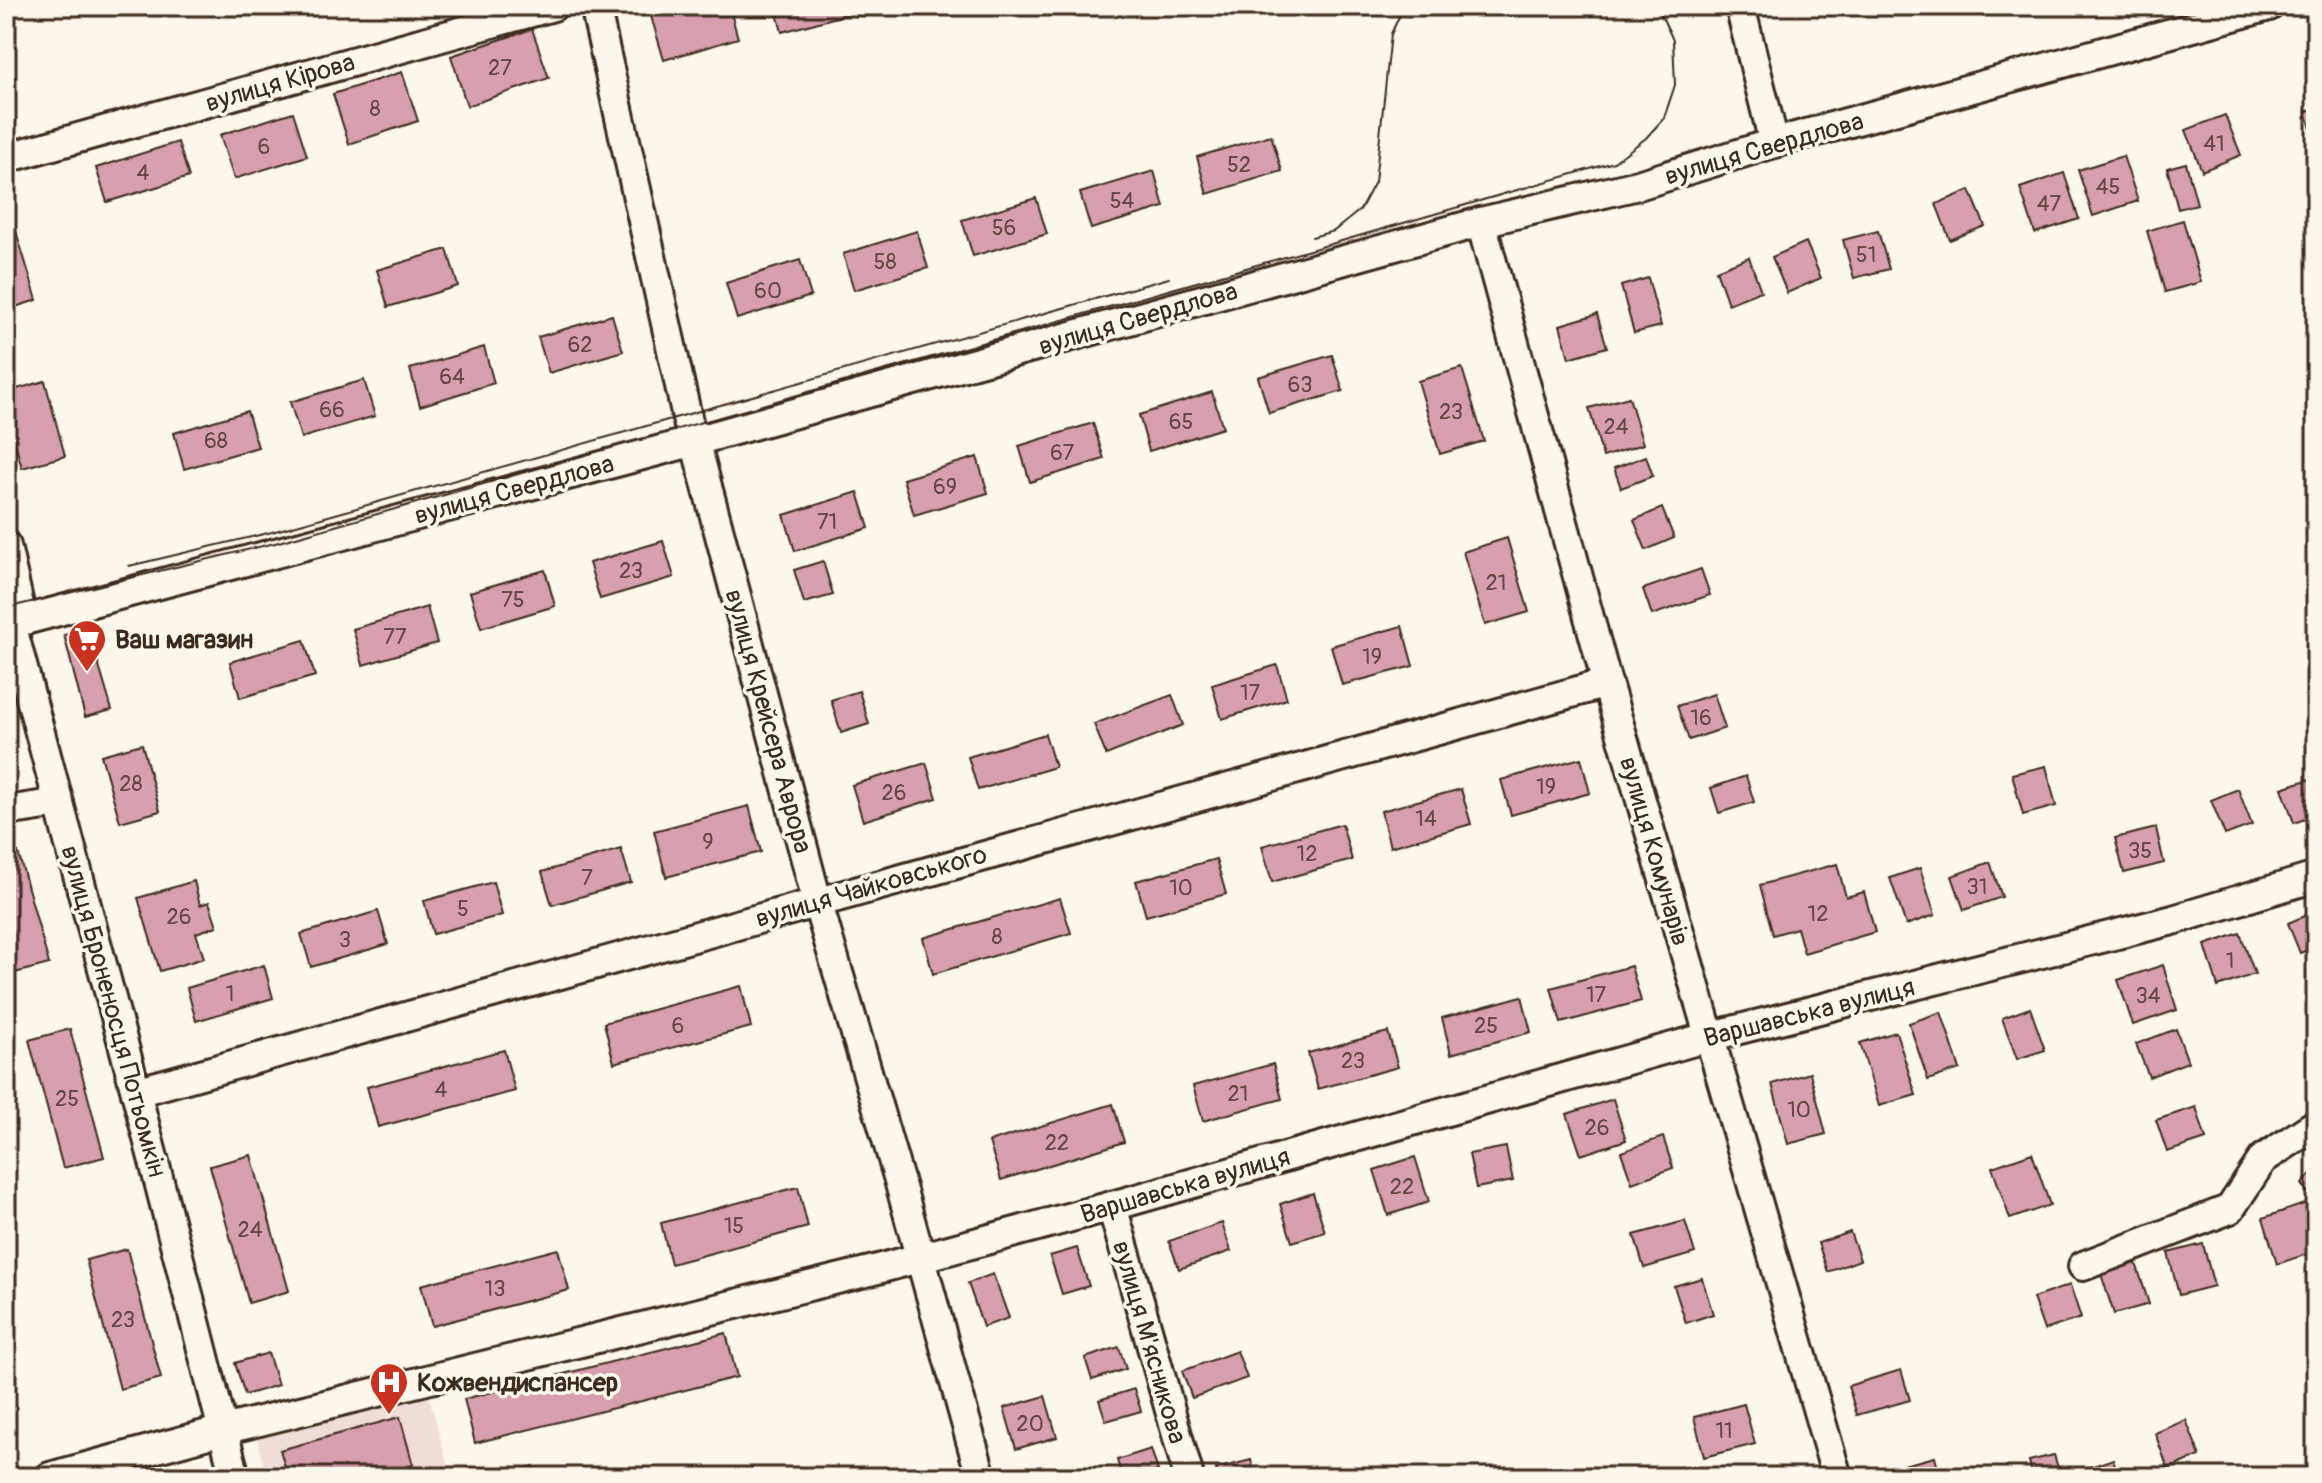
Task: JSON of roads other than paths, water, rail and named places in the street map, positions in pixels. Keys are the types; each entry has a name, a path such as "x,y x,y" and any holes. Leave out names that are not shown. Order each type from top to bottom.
{"street":[{"name":"вулиця Кірова","path":"6,158 553,6"},
{"name":"вулиця Крейсера Аврора","path":"595,6 689,426 817,901 981,1477"},
{"path":"1740,6 1774,143"},
{"name":"вулиця Свердлова","path":"8,624 695,441 1481,222 1638,185 1774,143 2269,6"},
{"name":"вулиця Комунарів","path":"1481,222 1607,683 1837,1477"},
{"name":"вулиця Броненосця Потьомкін","path":"6,546 19,605 8,624 136,1092 235,1477"},
{"name":"вулиця Чайковського","path":"136,1092 1607,683"},
{"path":"6,811 59,803"},
{"name":"Варшавська вулиця","path":"50,1477 223,1430 920,1258 1708,1037 2173,920 2316,877"},
{"path":"2083,1266 2230,1209 2263,1159 2316,1124"},
{"name":"вулиця М'ясникова","path":"1112,1206 1189,1477"}],"tram line":[{"path":"1312,237 1334,231 1360,210 1375,182 1391,34 1404,6"},
{"path":"6,608 275,543 1614,162 1646,138 1664,118 1675,85 1673,40 1657,6"},
{"path":"129,566 272,532 1169,278"}],"place":[{"name":"Ваш магазин","path":"87,673"},
{"name":"Кожвендиспансер","path":"389,1416"}]}
